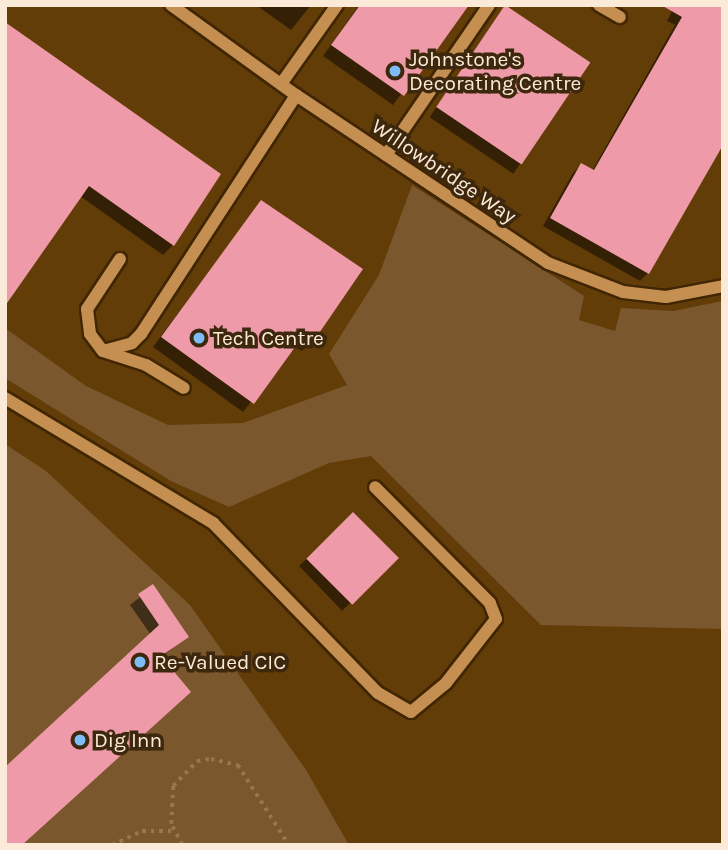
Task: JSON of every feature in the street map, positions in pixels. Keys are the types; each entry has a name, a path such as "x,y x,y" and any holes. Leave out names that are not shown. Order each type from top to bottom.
{"street":[{"path":"281,84 337,5"},
{"path":"386,155 489,5"},
{"path":"600,5 620,17"},
{"name":"Willowbridge Way","path":"173,6 296,95 548,263 624,292 666,297 723,286"},
{"path":"103,351 132,343 141,334 296,95"},
{"path":"120,259 87,309 90,334 103,351 146,365 184,388"},
{"path":"5,398 213,523 378,693 411,712 446,683 496,620 490,603 375,487"}],"path":[{"path":"181,845 174,831 173,786 197,761 211,759 238,765 289,845"},
{"path":"111,845 142,831 174,831"}],"shaded area":[{"path":"412,185 584,296 579,320 615,331 621,308 673,311 723,301 723,629 541,625 371,456 329,463 229,507 171,481 5,378 5,328 86,386 168,425 243,423 347,385 329,354 379,275"},
{"path":"5,444 46,471 190,605 306,770 349,845 5,845"}],"building":[{"name":"Johnstone's Decorating Centre","path":"360,5 469,5 404,96 331,45"},
{"path":"505,5 590,63 522,165 436,107"},
{"path":"661,5 723,5 723,145 649,274 550,218 581,163 594,170 682,17"},
{"path":"5,22 221,174 174,246 89,186 5,306"},
{"path":"261,200 363,269 313,342 303,336 254,404 161,337"},
{"path":"353,512 399,558 352,605 306,559"},
{"path":"153,584 189,637 161,656 191,692 22,845 5,845 5,767 159,625 138,594"}],"place":[{"name":"Johnstone's Decorating Centre","path":"395,71"},
{"name":"Tech Centre","path":"199,338"},
{"name":"Re-Valued CIC","path":"140,662"},
{"name":"Dig Inn","path":"80,740"}]}
